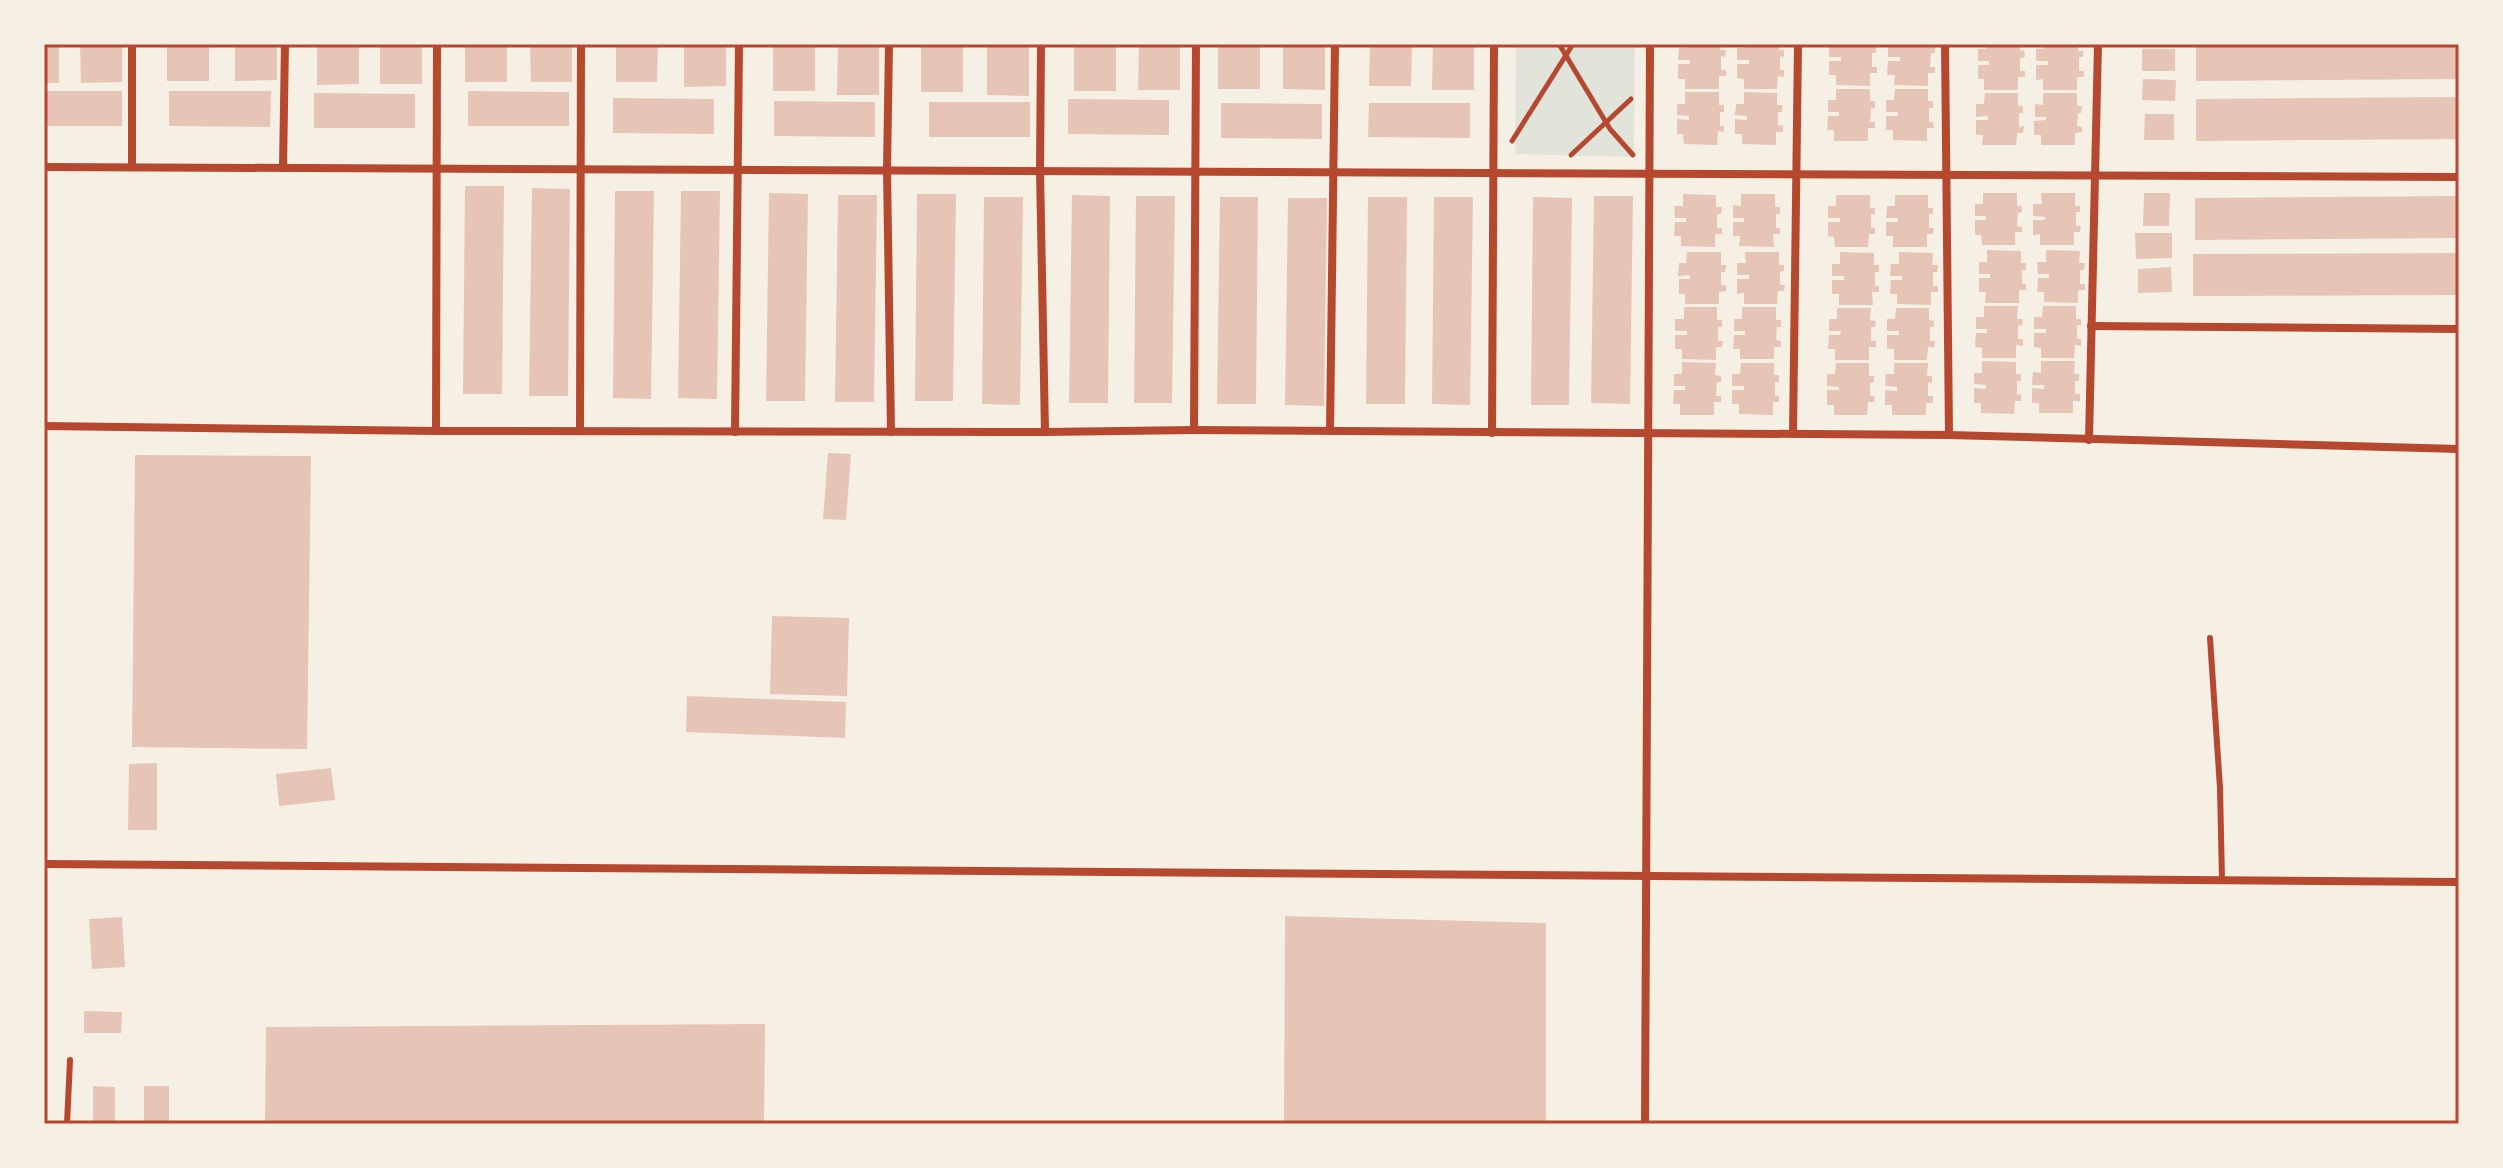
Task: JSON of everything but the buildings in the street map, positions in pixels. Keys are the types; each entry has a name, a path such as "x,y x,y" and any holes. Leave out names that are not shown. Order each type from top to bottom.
{"street":[{"path":"132,44 132,167"},
{"path":"283,168 285,44"},
{"path":"436,431 437,44"},
{"path":"580,431 581,44"},
{"path":"735,432 739,44"},
{"path":"889,44 887,170 891,432"},
{"path":"1041,44 1045,432"},
{"path":"1194,430 1196,44"},
{"path":"1330,431 1335,44"},
{"path":"1492,433 1494,44"},
{"path":"1645,1124 1650,44"},
{"path":"1793,434 1798,44"},
{"path":"1945,44 1949,435"},
{"path":"2089,440 2098,44"},
{"path":"44,167 2459,177"},
{"path":"2091,326 2459,329"},
{"path":"44,426 436,431 1194,430 1949,435 2459,449"},
{"path":"44,864 2459,882"}],"lane":[{"path":"2210,638 2220,788 2222,880"},
{"path":"67,1124 70,1060"}],"path":[{"path":"1559,44 1606,122 1649,174"},
{"path":"1493,173 1573,44"},
{"path":"1551,173 1650,82"}],"shaded area":[{"path":"1516,44 1635,44 1634,157 1515,154"}]}
